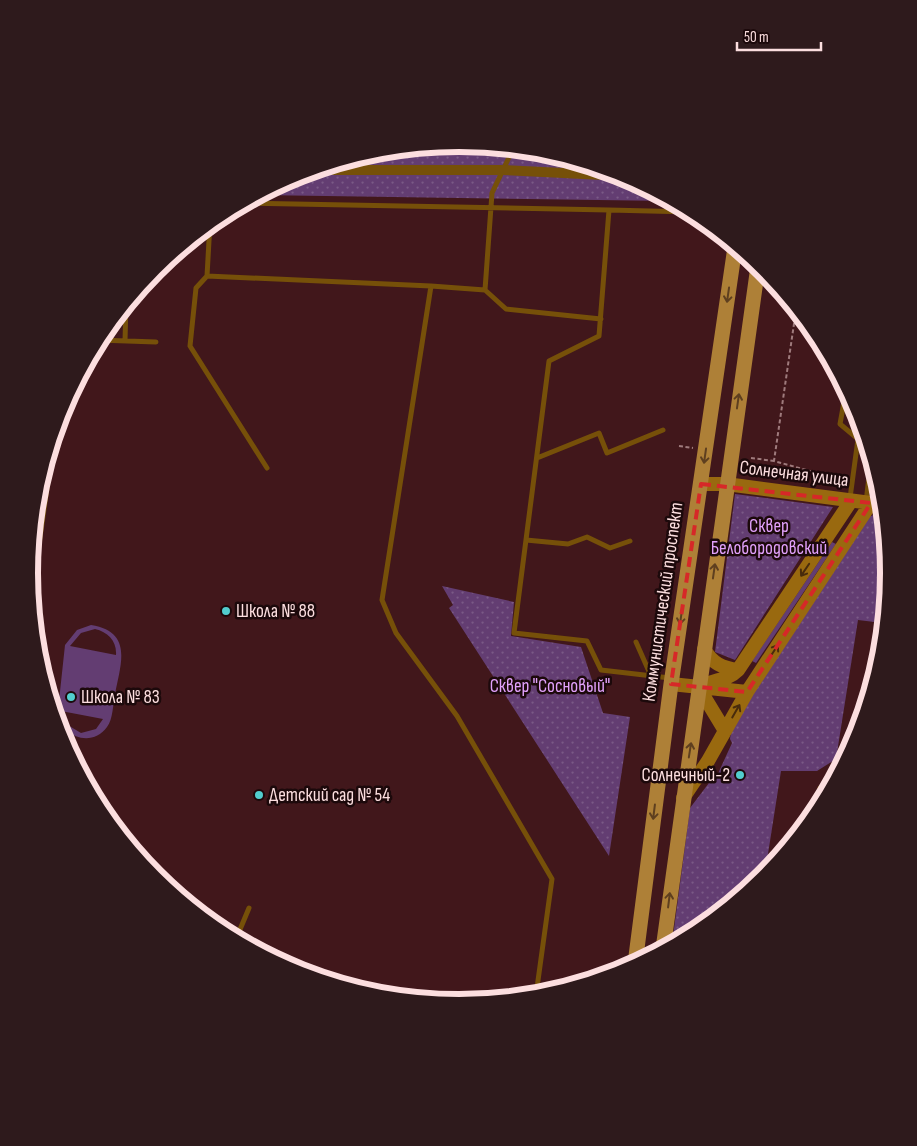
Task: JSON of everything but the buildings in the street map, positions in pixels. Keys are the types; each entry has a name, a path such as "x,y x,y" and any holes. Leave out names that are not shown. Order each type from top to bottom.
{"main road":[{"name":"Коммунистический проспект","path":"636,955 672,681 734,254"},
{"path":"664,941 726,484 757,276"}],"street":[{"path":"336,170 503,170 596,175"},
{"name":"Солнечная улица","path":"701,484 726,484 864,503"},
{"path":"699,688 709,681 733,675 738,670 864,503"},
{"path":"683,798 708,761 747,692 864,503"},
{"path":"704,649 710,660 728,669 738,670"},
{"path":"672,681 699,688 747,692"},
{"path":"699,688 725,730"}],"lane":[{"path":"485,290 492,193 510,156"},
{"path":"257,203 675,212"},
{"path":"609,210 599,336 549,361 514,633 587,641 601,670 651,676 672,681"},
{"path":"209,234 207,276 196,288 190,346 267,468"},
{"path":"207,276 485,290 506,310 600,320"},
{"path":"431,286 382,600 396,633 457,716 552,879 537,987"},
{"path":"125,341 126,315"},
{"path":"107,340 156,342"},
{"path":"844,404 840,424 857,440"},
{"path":"537,458 599,433 607,453 663,430"},
{"path":"858,442 864,503"},
{"path":"864,503 868,478"},
{"path":"38,546 47,487"},
{"path":"526,540 568,544 587,537 610,548 630,541"},
{"path":"636,642 651,676"},
{"path":"239,932 249,908"}],"path":[{"path":"774,461 795,319"},
{"path":"679,446 698,448"},
{"path":"751,458 774,461 844,480"}],"highlighted area":[{"path":"701,484 871,503 747,692 671,684"}],"green space":[{"path":"458,152 513,156 567,166 620,184 656,201 272,195 323,174 350,166 404,156"},
{"name":"Сквер Белобородовский","path":"735,494 833,507 735,660 715,652"},
{"name":"Сквер Белобородовский","path":"875,514 879,545 880,573 877,622 858,620 836,759 817,771 781,771 767,859 736,890 715,907 673,935 690,808 712,779 716,778 732,743 730,739 732,725 868,517"},
{"path":"832,542 836,544 756,663 752,661"},
{"name":"Сквер \"Сосновый\"","path":"442,586 514,602 511,636 581,647 603,713 630,717 609,856 449,608 453,605"},
{"path":"91,625 113,634 119,642 121,650 120,671 110,720 107,727 100,734 93,737 85,738 70,733 66,724 81,733 96,729 103,719 61,711 59,704 65,645 77,630","holes":["95,629 104,632 113,641 116,655 70,646 81,633"]}],"place":[{"name":"Школа № 88","path":"226,611"},
{"name":"Школа № 83","path":"71,697"},
{"name":"Солнечный-2","path":"740,775"},
{"name":"Детский сад № 54","path":"259,795"}]}
